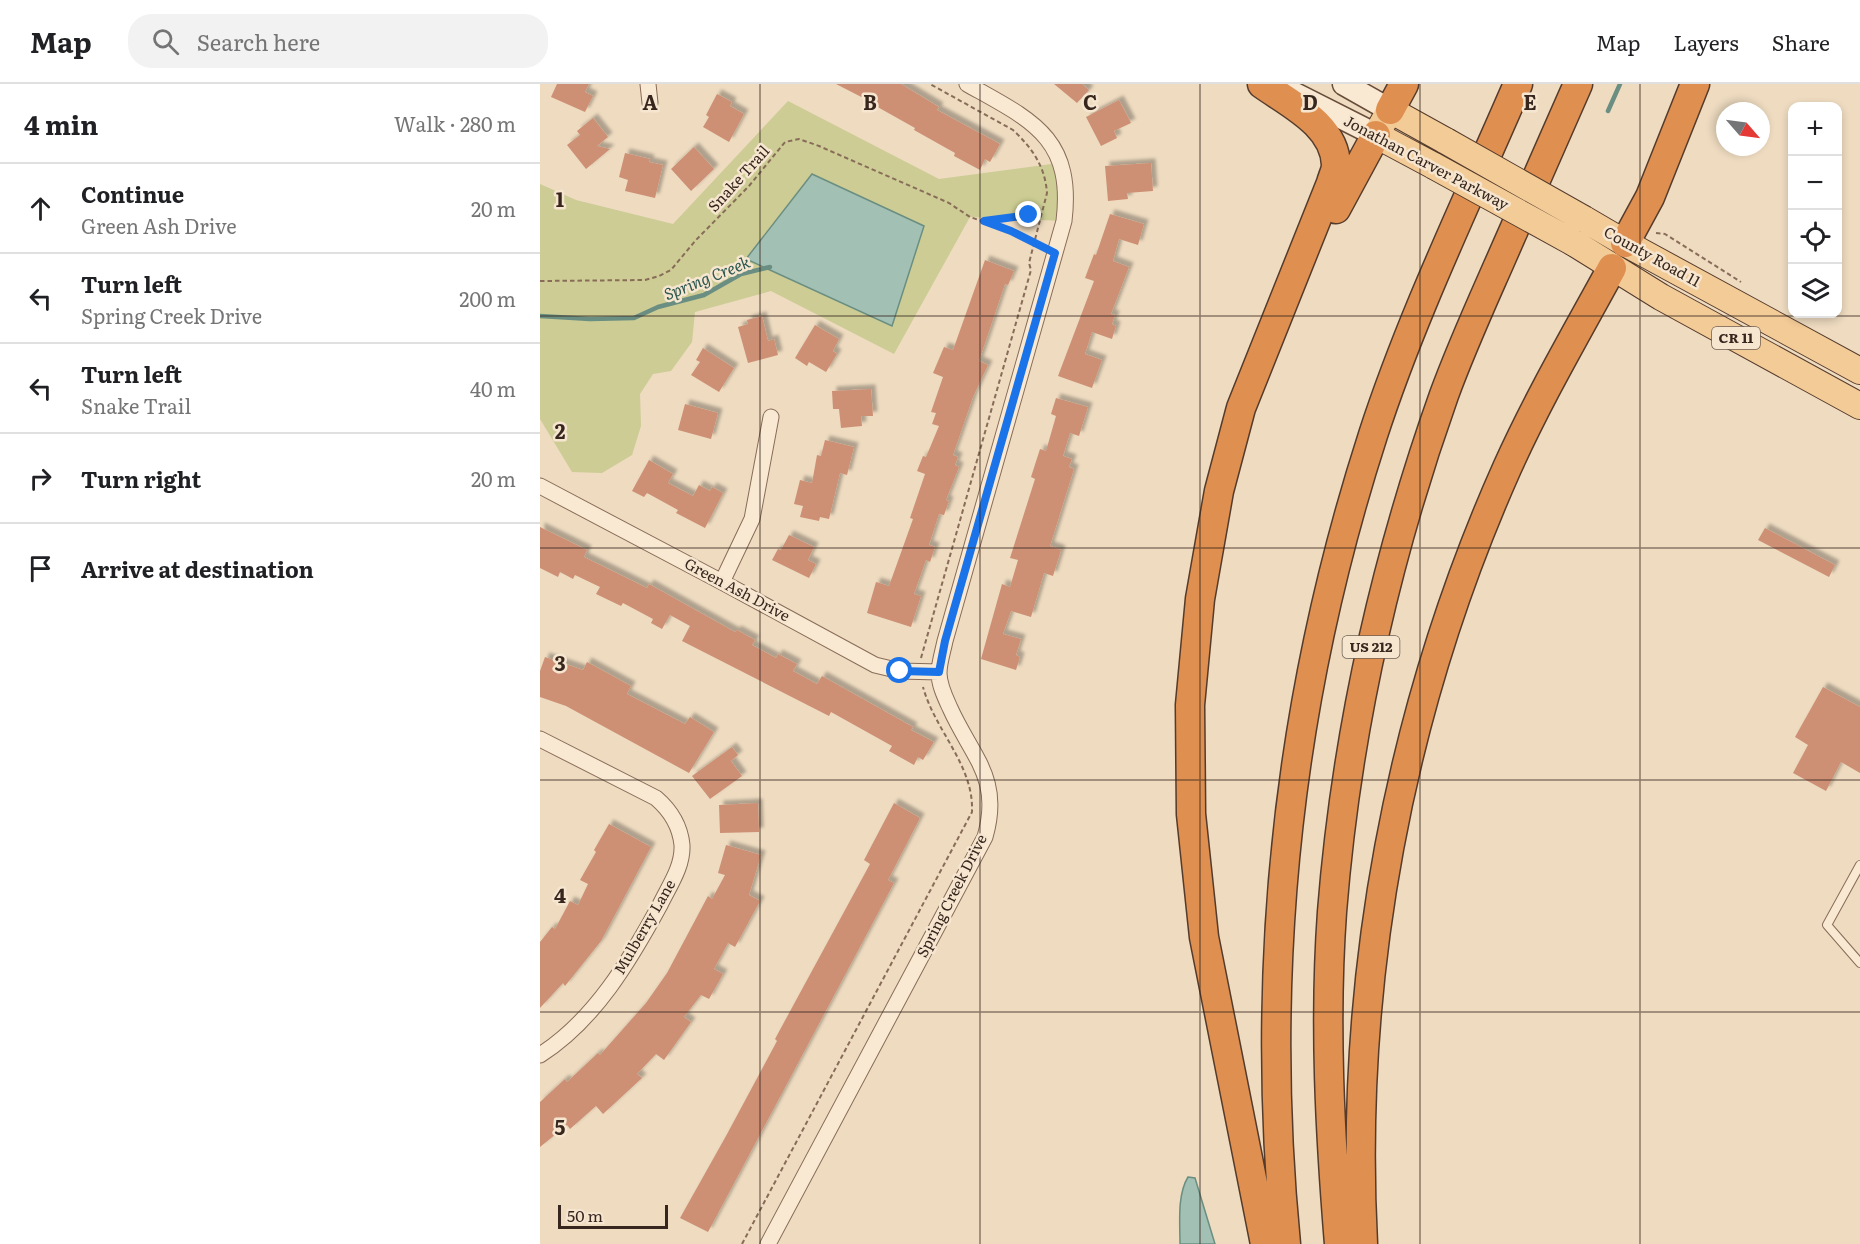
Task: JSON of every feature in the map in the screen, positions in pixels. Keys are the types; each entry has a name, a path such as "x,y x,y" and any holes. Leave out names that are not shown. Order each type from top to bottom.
{"highway":[{"path":"1262,84 1318,124 1331,141 1336,166 1241,408 1219,491 1200,600 1194,652 1189,760 1195,864 1204,937 1264,1244"},
{"path":"1390,110 1404,84"},
{"path":"1287,1244 1280,1181 1277,1115 1276,978 1285,844 1294,770 1317,639 1351,506 1396,369 1518,84"},
{"name":"US 212","path":"1339,1244 1329,1112 1329,980 1332,914 1346,782 1370,651 1402,522 1445,393 1468,335 1578,84"},
{"path":"1363,1244 1362,1112 1364,1047 1370,987 1385,866 1426,690 1483,525 1507,468 1548,384 1650,197 1695,84"},
{"path":"1267,345 1310,257 1376,135"}],"main road":[{"name":"Jonathan Carver Parkway","path":"1277,84 1434,166 1574,243"},
{"name":"Jonathan Carver Parkway","path":"1344,84 1446,141"},
{"path":"1376,135 1390,110"},
{"name":"County Road 11","path":"1446,141 1584,219 1625,245 1860,371"},
{"name":"County Road 11","path":"1574,243 1625,245 1671,303 1860,406"}],"street":[{"path":"648,84 650,103"},
{"name":"Spring Creek Drive","path":"768,1244 985,837 990,819 990,797 986,777 942,691 939,672 945,641 1064,221 1066,200 1065,180 1053,147 1032,122 967,84"},
{"path":"723,582 752,519 771,417"},
{"name":"Green Ash Drive","path":"540,486 875,665 900,671 939,672"},
{"name":"Mulberry Lane","path":"540,739 656,798 669,809 677,825 682,846 678,870 639,943 606,993 580,1022 540,1055"}],"lane":[{"path":"1860,864 1827,925 1860,963"}],"path":[{"name":"Snake Trail","path":"540,281 645,280 671,270 696,240 749,186 785,142 799,139 949,203 970,217 1011,231 1055,253"},
{"path":"984,221 1042,214"},
{"path":"1625,245 1657,233 1665,234 1733,275 1746,286"}],"green space":[{"path":"788,101 939,179 1059,163 1064,221 970,217 894,354 771,291 695,312 692,342 671,371 653,374 640,394 641,426 632,455 602,473 572,472 540,419 540,184 576,200 673,224"}],"shaded area":[{"path":"812,174 924,226 892,326 746,259"},
{"path":"1188,1177 1195,1178 1215,1244 1180,1244 1182,1192"}],"building":[{"path":"557,84 589,84 585,92 593,96 585,112 551,97"},
{"path":"836,84 901,84 939,107 937,110 1000,144 990,162 985,159 980,170 954,156 955,153 914,130 915,128 875,104"},
{"path":"1054,84 1082,84 1089,90 1077,103"},
{"path":"717,94 732,102 730,106 744,114 729,142 703,127 709,117 706,115"},
{"path":"1119,100 1131,123 1114,131 1117,138 1101,146 1086,117"},
{"path":"593,118 608,137 597,146 610,149 586,169 567,145 580,135 577,131"},
{"path":"694,147 714,169 691,191 671,169"},
{"path":"625,153 650,159 649,162 663,165 655,198 625,191 628,180 619,177"},
{"path":"1151,163 1153,191 1127,193 1128,199 1108,201 1105,166"},
{"path":"1110,214 1144,224 1138,245 1119,239 1113,261 1129,267 1111,314 1115,315 1112,324 1116,326 1112,339 1092,332 1085,354 1102,360 1092,388 1058,376 1094,281 1085,278 1094,254 1096,255"},
{"path":"985,260 1014,271 1008,285 1005,284 979,361 988,365 973,397 953,455 958,457 955,465 959,467 946,500 949,501 944,515 939,514 929,545 935,547 930,562 926,560 914,594 921,596 911,627 867,613 876,582 889,586 913,519 910,518 925,474 917,471 923,456 926,457 939,426 932,424 936,413 931,412 943,377 933,373 944,347 953,350"},
{"path":"762,316 768,341 774,339 778,355 748,363 738,327 748,324 747,320"},
{"path":"815,325 839,339 833,351 837,354 826,372 809,362 807,366 795,358"},
{"path":"703,348 734,368 719,392 691,375 700,362 696,360"},
{"path":"871,389 873,416 861,416 862,426 841,428 839,409 833,409 832,391"},
{"path":"1056,398 1088,407 1079,436 1070,433 1063,456 1072,459 1069,467 1074,469 1050,546 1061,550 1053,576 1044,573 1031,617 1011,611 1003,634 1021,639 1016,655 1020,657 1016,670 981,659 1002,584 1010,587 1018,560 1010,558 1035,479 1031,477 1040,449 1046,451 1056,416 1051,414"},
{"path":"685,404 718,413 711,439 678,430"},
{"path":"825,440 854,447 847,475 840,473 829,519 820,517 819,521 800,517 803,506 794,504 800,480 812,483 817,455 821,456"},
{"path":"649,460 673,474 668,483 693,496 699,485 710,491 712,487 723,493 705,528 676,513 678,510 647,493 644,497 632,491"},
{"path":"540,527 587,550 584,557 647,588 649,584 735,632 737,630 755,640 752,645 776,658 778,654 797,664 793,671 817,684 822,676 913,727 911,730 934,742 923,760 918,757 914,765 889,751 892,746 831,712 829,716 682,641 690,626 670,615 662,629 651,623 653,619 623,603 621,606 596,594 600,587 575,575 573,579 560,572 558,577 540,568"},
{"path":"1765,528 1835,565 1829,577 1758,540"},
{"path":"789,535 814,547 808,560 816,564 809,578 772,560 778,549 781,550"},
{"path":"545,657 583,670 587,662 631,686 627,694 685,724 690,717 714,732 689,773 566,706 540,697 540,671"},
{"path":"1823,687 1860,707 1860,773 1841,762 1826,791 1793,773 1808,745 1795,737"},
{"path":"732,747 738,755 731,761 742,776 710,799 692,776"},
{"path":"758,803 759,832 720,833 719,805"},
{"path":"894,803 920,818 888,880 894,883 708,1232 680,1218 870,864 864,860"},
{"path":"609,824 651,847 601,941 565,986 563,983 540,1008 540,942 552,927 555,929 570,901 578,905 588,884 580,880"},
{"path":"726,845 761,855 749,895 760,901 735,947 728,943 714,969 723,974 709,999 701,995 684,1017 691,1022 664,1060 656,1054 637,1074 642,1078 603,1114 596,1106 570,1129 567,1125 540,1147 540,1102 565,1079 567,1082 598,1053 600,1055 646,1003 667,973 708,896 712,899 725,875 718,873"}],"waterway":[{"path":"1608,111 1620,84"},
{"name":"Spring Creek","path":"540,316 590,319 634,318 658,307 704,295 741,274 770,267"}],"route":[{"path":"900,671 939,672 945,641 1055,253 1011,231 984,221 1029,215"}]}
